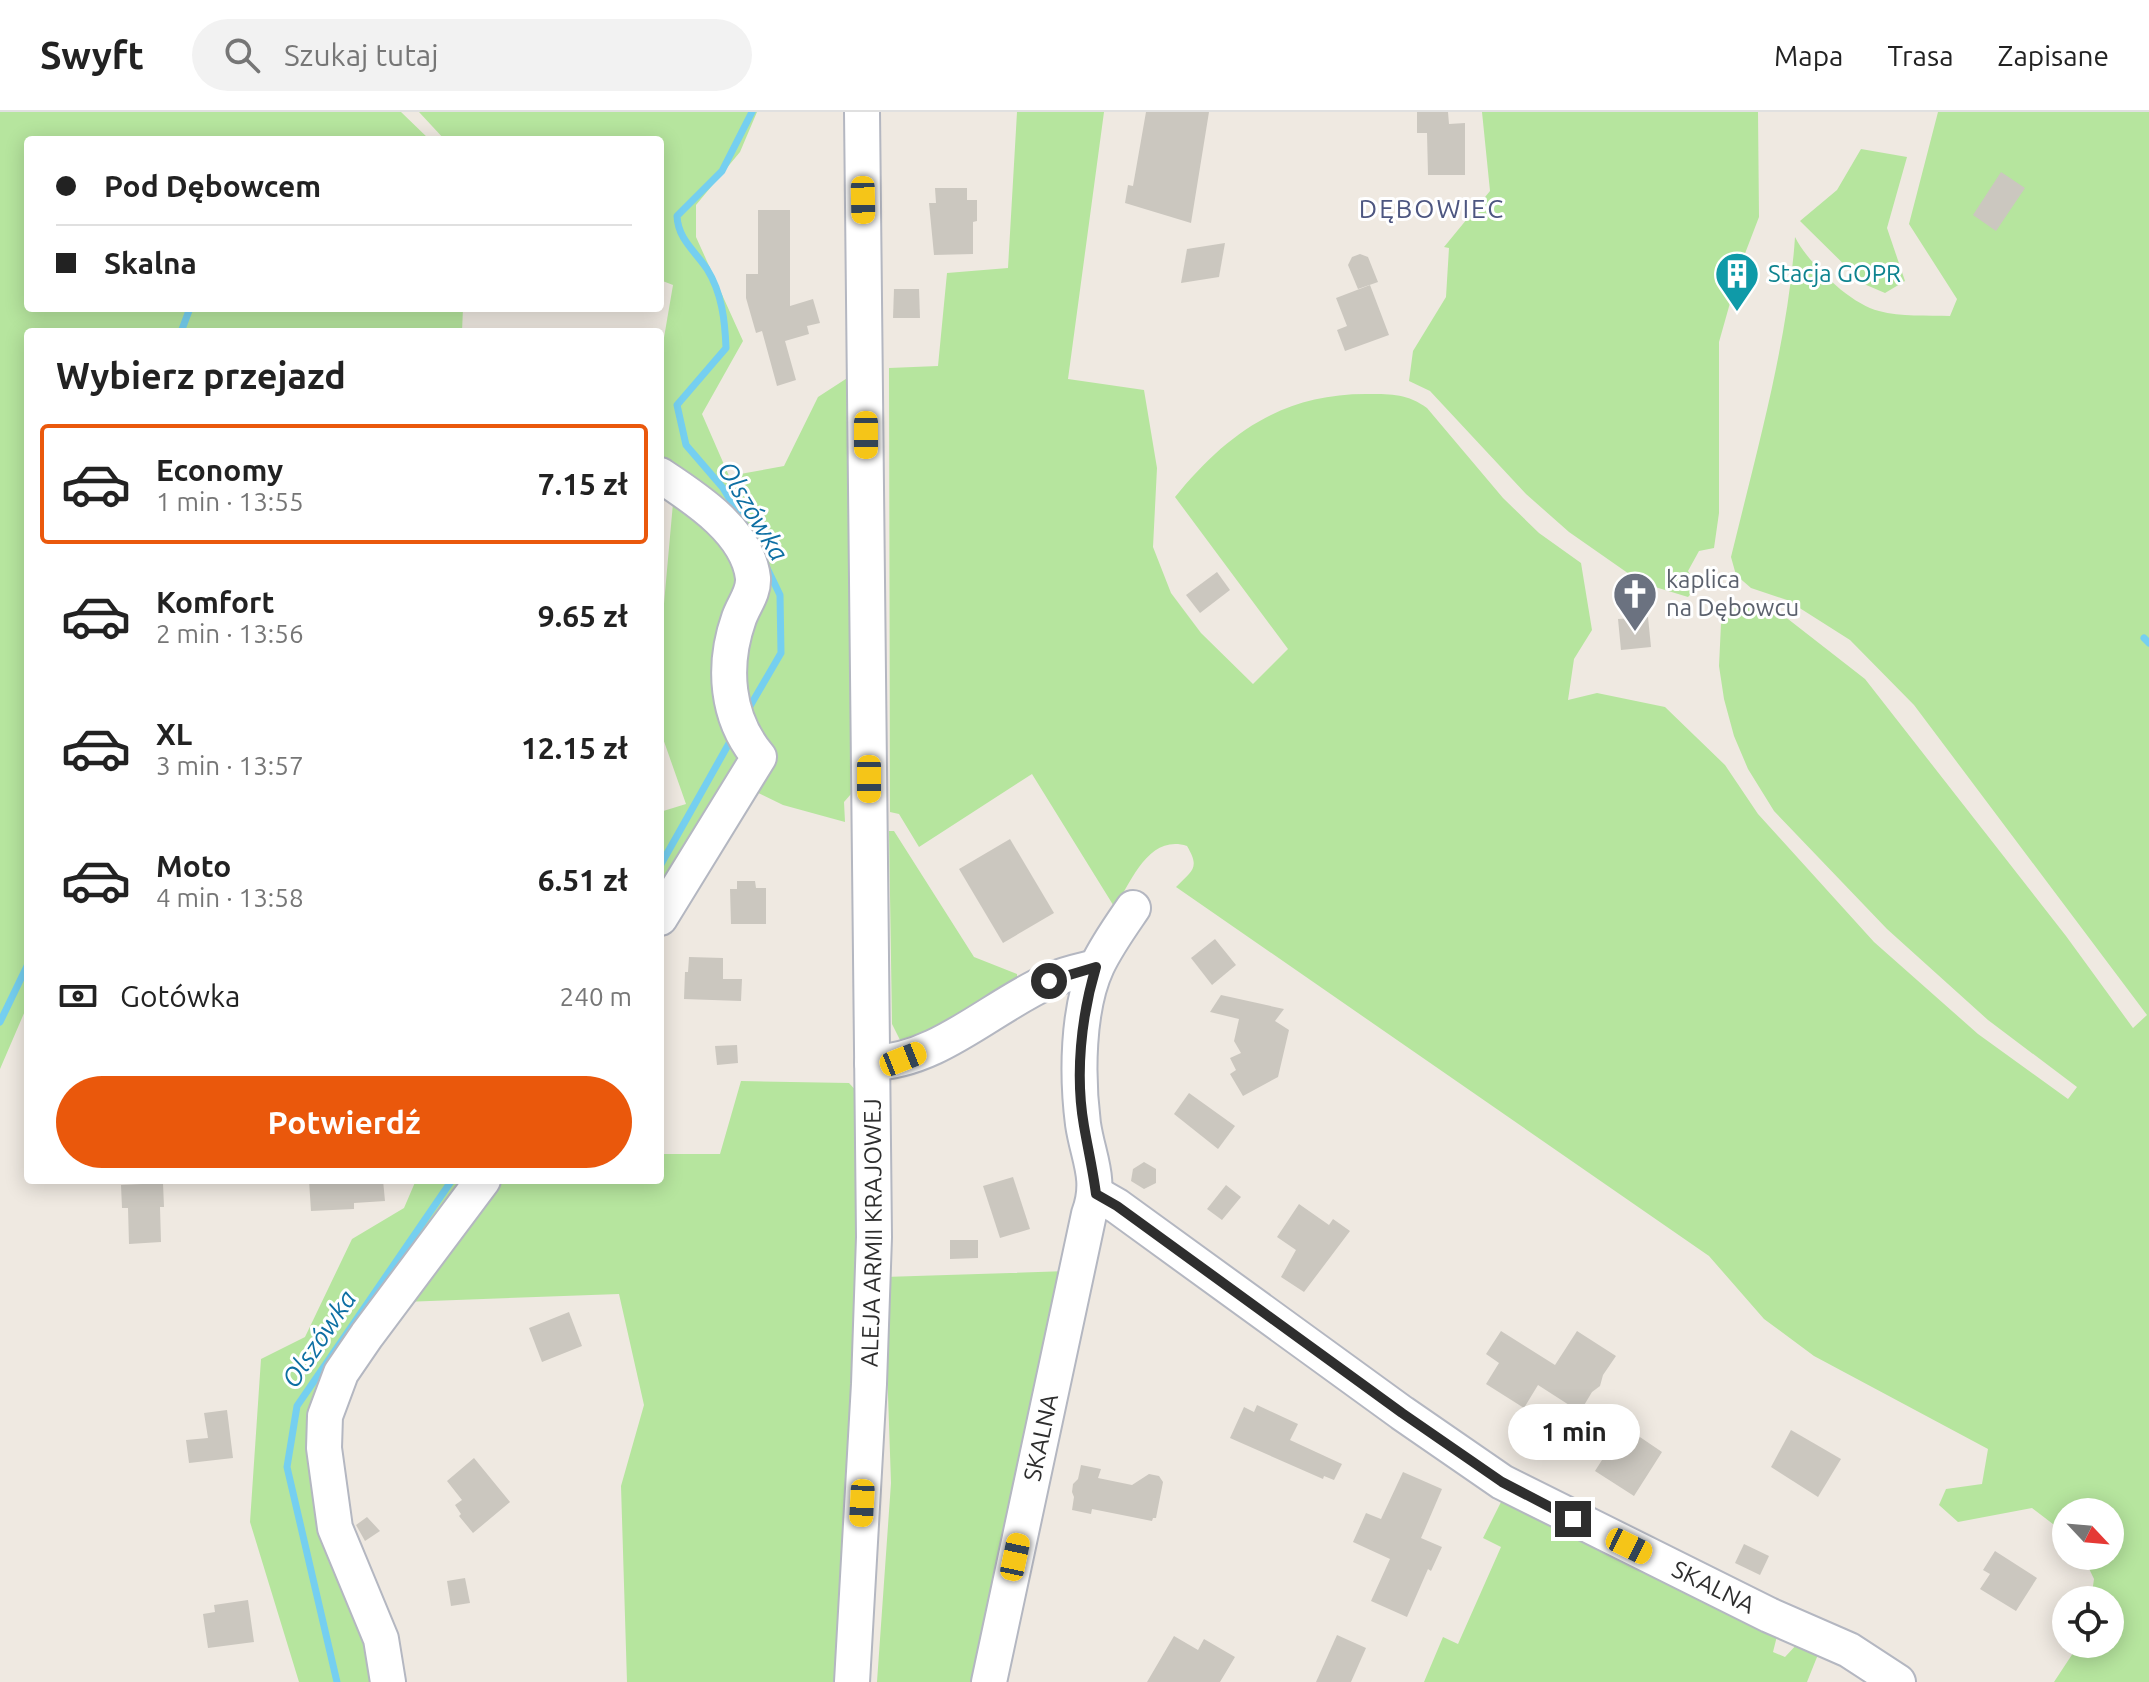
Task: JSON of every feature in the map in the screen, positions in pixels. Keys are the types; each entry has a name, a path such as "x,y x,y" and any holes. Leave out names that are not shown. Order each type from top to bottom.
{"street":[{"name":"ALEJA ARMII KRAJOWEJ","path":"852,1682 871,1352 874,1237 862,112"},
{"path":"664,478 725,525 740,543 749,564 752,592 737,623 728,658 729,679 741,730 759,757 664,911"},
{"name":"SKALNA","path":"989,1682 1089,1214 1096,1194 1084,1125 1080,1078 1084,1017 1096,967 1133,908"},
{"path":"872,1063 903,1059 925,1050 1049,981 1096,967"},
{"path":"388,1682 381,1639 335,1528 324,1448 325,1416 341,1373 480,1184"},
{"name":"SKALNA","path":"1096,1194 1502,1482 1769,1615 1849,1650 1898,1682"}],"green space":[{"path":"0,112 401,112 426,136 24,136 24,312 463,312 462,328 24,328 24,1013 0,1069"},
{"path":"419,112 757,112 740,152 696,205 696,237 743,341 702,414 729,476 784,466 818,397 855,373 858,786 844,802 845,822 783,805 746,787 733,679 758,579 664,473 664,338 673,285 664,282 664,136 441,136"},
{"path":"1017,112 1104,112 1068,379 1144,390 1157,468 1153,547 1171,593 1201,633 1253,684 1288,649 1175,497 1195,474 1237,436 1284,409 1338,396 1369,394 1400,396 1420,403 1503,498 1539,533 1581,563 1592,630 1574,659 1568,700 1597,693 1665,707 1725,765 1758,814 1874,942 1978,1034 2068,1099 2077,1087 1988,1020 1887,929 1774,811 1748,769 1734,736 1719,666 1721,624 1729,607 1754,605 1788,619 1865,679 2066,936 2133,1028 2147,1015 1914,705 1850,640 1787,600 1751,588 1736,575 1731,557 1786,317 1795,237 1831,281 1868,307 1896,314 1950,316 1957,299 1909,224 1938,112 2149,112 2149,1682 2054,1682 2070,1658 2124,1658 2124,1586 2093,1586 2090,1570 2124,1570 2124,1498 2052,1498 2052,1523 2032,1508 1958,1522 1939,1505 1946,1489 1982,1484 1988,1449 1814,1356 1764,1319 1709,1256 1176,887 1193,868 1187,846 1174,844 1152,853 1135,873 1115,908 1032,774 919,847 899,814 890,812 889,368 938,366 947,273 1008,268"},
{"path":"1482,112 1758,112 1759,217 1741,264 1719,342 1719,513 1714,548 1699,551 1688,571 1697,587 1688,597 1642,583 1569,532 1526,494 1430,391 1409,381 1413,351 1446,297 1449,248 1444,247 1490,191"},
{"path":"1861,149 1907,157 1887,228 1905,281 1885,293 1864,284 1800,221 1837,190"},
{"path":"674,492 744,566 736,610 752,758 664,900 664,811 686,804 664,741 664,603"},
{"path":"889,831 894,831 974,957 1017,974 1017,989 908,1044 900,1040 892,1024"},
{"path":"741,1081 849,1083 859,1094 862,1234 843,1682 627,1682 621,1486 644,1405 619,1294 403,1302 493,1184 664,1184 664,1154 720,1154"},
{"path":"414,1184 472,1184 318,1414 381,1682 299,1682 250,1522 261,1359 305,1337 352,1239 404,1208"},
{"path":"1068,1271 979,1682 877,1682 891,1483 884,1277"},
{"path":"1504,1496 1778,1632 1773,1652 1785,1657 1799,1642 1819,1652 1807,1682 1424,1682 1443,1637 1458,1644 1501,1547 1483,1538"}],"building":[{"path":"1146,112 1209,112 1191,223 1125,203 1128,185 1133,186"},
{"path":"1417,112 1448,112 1449,124 1465,123 1465,175 1428,175 1427,133 1417,133"},
{"path":"2001,172 2025,188 1996,231 1973,215"},
{"path":"935,188 967,188 967,200 977,200 973,254 934,255 929,203 936,203"},
{"path":"758,210 790,210 790,306 813,299 820,323 807,326 809,334 785,341 796,380 777,386 762,331 756,333 746,298 746,274 758,274"},
{"path":"1225,243 1219,277 1181,283 1187,249"},
{"path":"1360,254 1368,257 1378,282 1358,289 1348,265 1352,257"},
{"path":"1370,285 1389,335 1345,351 1337,330 1347,326 1336,298"},
{"path":"894,289 919,289 920,318 893,318"},
{"path":"1217,572 1230,590 1200,613 1186,595"},
{"name":"kaplica na Dębowcu","path":"1648,617 1651,647 1621,650 1618,619"},
{"path":"1010,839 1054,913 1003,943 959,869"},
{"path":"737,881 755,881 756,888 766,888 766,924 731,924 730,889 737,889"},
{"path":"1215,939 1236,965 1212,985 1191,958"},
{"path":"689,957 723,958 723,979 742,979 741,1001 684,999"},
{"path":"1221,995 1284,1009 1275,1021 1289,1030 1278,1077 1243,1096 1230,1074 1236,1070 1230,1058 1241,1053 1234,1041 1239,1019 1210,1012"},
{"path":"737,1045 738,1063 717,1065 715,1046"},
{"path":"1189,1093 1235,1126 1218,1149 1174,1114"},
{"path":"1144,1162 1156,1169 1156,1183 1144,1189 1131,1181 1133,1169"},
{"path":"1013,1177 1030,1229 1000,1238 983,1186"},
{"path":"163,1184 161,1242 129,1244 128,1208 122,1208 121,1185"},
{"path":"309,1184 383,1184 385,1201 354,1203 354,1209 311,1211"},
{"path":"1226,1185 1241,1197 1222,1220 1207,1209"},
{"path":"1299,1204 1329,1225 1333,1219 1350,1231 1304,1292 1281,1277 1296,1250 1277,1237"},
{"path":"950,1240 978,1240 978,1258 950,1259"},
{"path":"569,1312 582,1346 542,1362 529,1328"},
{"path":"1501,1331 1555,1365 1577,1331 1616,1356 1603,1375 1600,1386 1592,1392 1580,1412 1538,1385 1524,1408 1486,1384 1499,1363 1486,1354"},
{"path":"1257,1405 1298,1424 1290,1440 1342,1464 1334,1480 1324,1476 1323,1479 1230,1438 1244,1407 1254,1412"},
{"path":"227,1410 233,1458 189,1463 186,1440 208,1438 204,1413"},
{"path":"1791,1430 1841,1459 1818,1497 1771,1467"},
{"path":"1634,1433 1662,1452 1634,1496 1595,1471 1616,1438 1626,1445"},
{"path":"474,1458 510,1502 473,1533 459,1516 461,1514 455,1505 462,1500 447,1481"},
{"path":"1081,1465 1101,1469 1098,1478 1132,1485 1149,1474 1159,1476 1163,1482 1156,1518 1152,1521 1092,1509 1091,1514 1072,1510 1073,1484 1078,1479"},
{"path":"1403,1472 1442,1489 1421,1538 1442,1547 1431,1571 1428,1569 1407,1617 1371,1601 1390,1559 1353,1542 1366,1513 1381,1519"},
{"path":"367,1517 380,1531 365,1541 356,1525"},
{"path":"1744,1544 1769,1556 1760,1575 1735,1563"},
{"path":"1995,1551 2037,1578 2016,1611 1980,1589 1990,1574 1983,1570"},
{"path":"465,1578 470,1603 451,1606 447,1581"},
{"path":"248,1600 254,1642 208,1648 203,1614 215,1612 214,1605"},
{"path":"1337,1635 1366,1648 1351,1682 1316,1682"},
{"path":"1174,1636 1198,1650 1204,1639 1235,1657 1220,1682 1147,1682"}],"waterway":[{"name":"Olszówka","path":"744,523 723,488 686,445 677,405 726,348 724,317 716,288 707,269 684,238 677,216 722,171 752,112"},
{"path":"182,328 188,312"},
{"name":"Olszówka","path":"746,713 781,653 780,595 766,566"},
{"path":"2144,638 2149,643"},
{"name":"Olszówka","path":"664,859 732,738"},
{"path":"0,1022 24,972"},
{"name":"Olszówka","path":"337,1682 287,1467 297,1406 449,1184"}],"place":[{"name":"Stacja GOPR","path":"1737,313"},
{"name":"kaplica na Dębowcu","path":"1635,633"}],"district":[{"name":"DĘBOWIEC","path":"1432,209"}],"route":[{"path":"1049,981 1096,967 1084,1017 1080,1078 1084,1125 1096,1194 1502,1482 1573,1519"}]}
